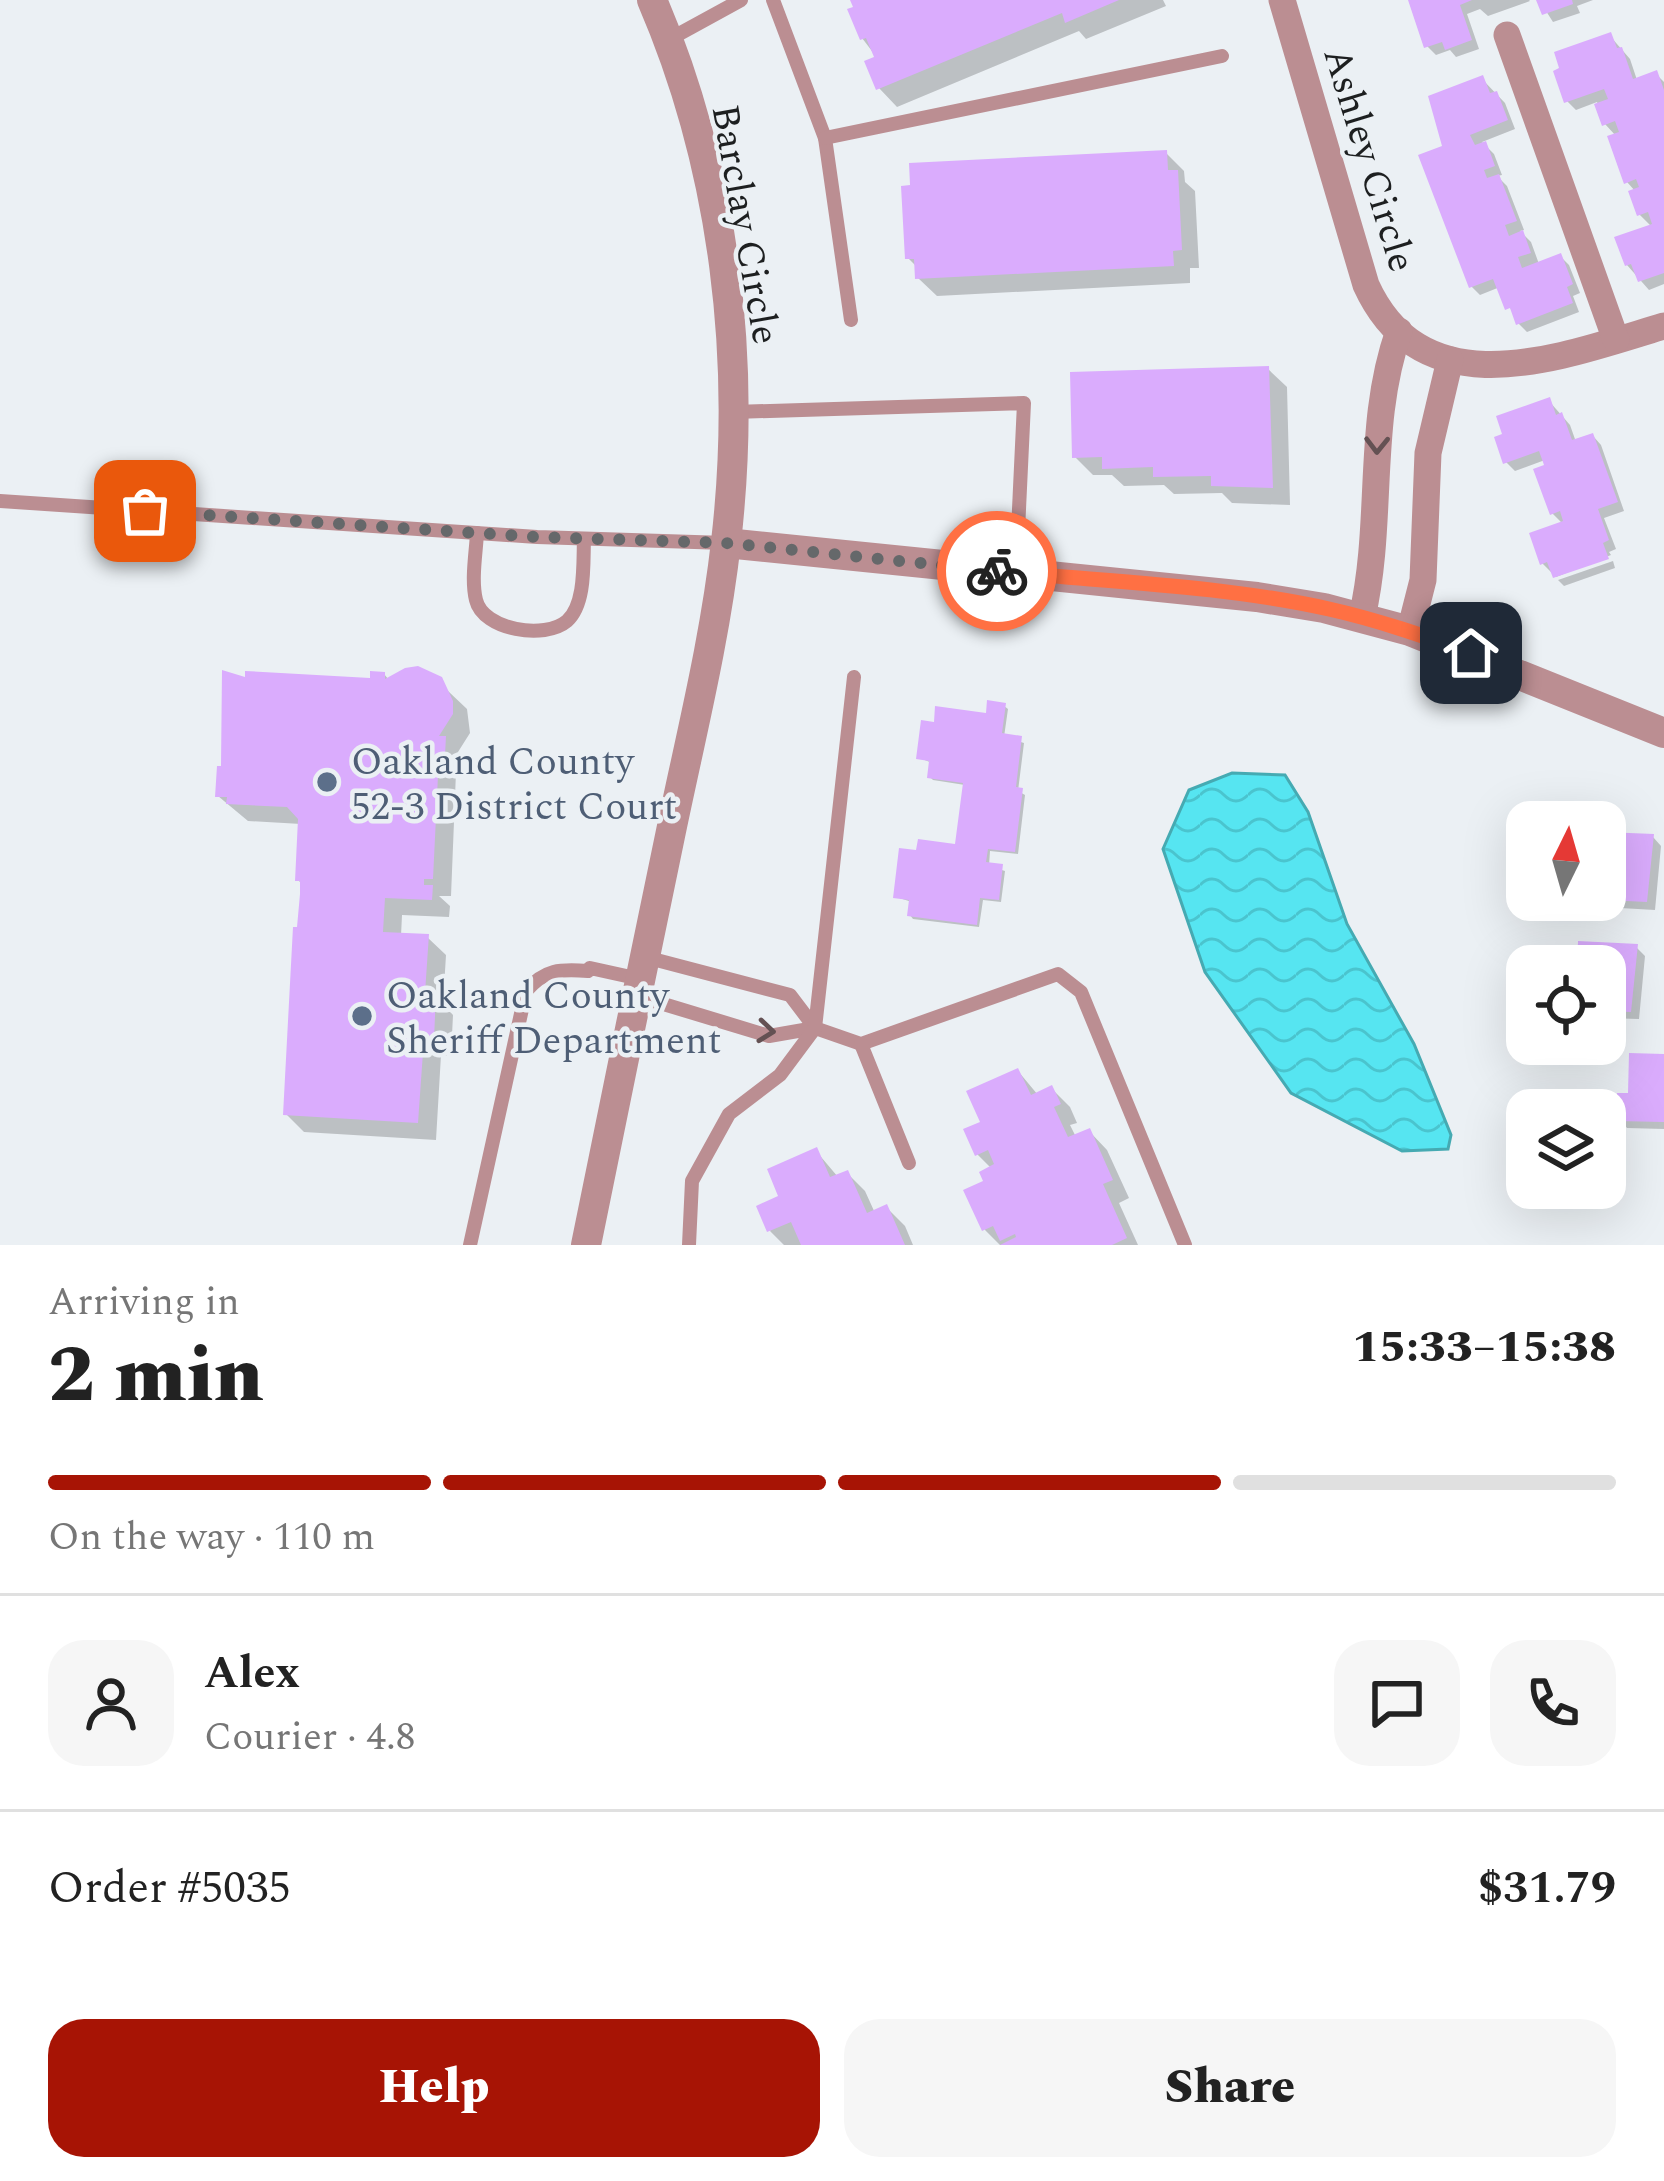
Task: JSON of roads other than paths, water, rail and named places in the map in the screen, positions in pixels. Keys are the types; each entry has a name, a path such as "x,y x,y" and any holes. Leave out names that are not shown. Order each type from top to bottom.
{"street":[{"name":"Barclay Circle","path":"586,1245 715,619 726,543 734,412 730,308 710,188 652,0"},
{"name":"Ashley Circle","path":"1282,0 1366,285 1376,308 1399,331 1450,360 1484,368 1516,365 1664,326"},
{"path":"1507,34 1616,340"},
{"name":"Ashley Circle","path":"1362,617 1373,566 1378,415 1384,372 1399,331"},
{"path":"1410,631 1423,580 1428,453 1450,360"},
{"path":"1376,509 1426,511"},
{"path":"726,543 1257,597 1362,617 1410,631 1664,733"}],"lane":[{"path":"668,40 741,0"},
{"path":"773,0 825,138 851,320"},
{"path":"825,138 1222,56"},
{"path":"734,412 1024,404 1016,573"},
{"path":"0,501 477,533 726,543"},
{"path":"477,533 476,600 498,625 523,628 548,629 566,623 581,584 584,539"},
{"path":"689,1245 692,1180 729,1114 780,1075 815,1028 854,676"},
{"path":"470,1245 526,991 539,975 590,968 790,995 815,1028"},
{"path":"641,977 770,1036 815,1028 861,1044 1058,974 1081,992 1185,1245"},
{"path":"861,1044 909,1162"}],"water":[{"path":"1232,773 1285,775 1308,812 1347,924 1414,1044 1451,1135 1448,1149 1402,1151 1291,1093 1205,972 1163,849 1189,790"}],"place":[{"name":"Oakland County 52-3 District Court","path":"327,782"},
{"name":"Oakland County Sheriff Department","path":"362,1016"}]}
